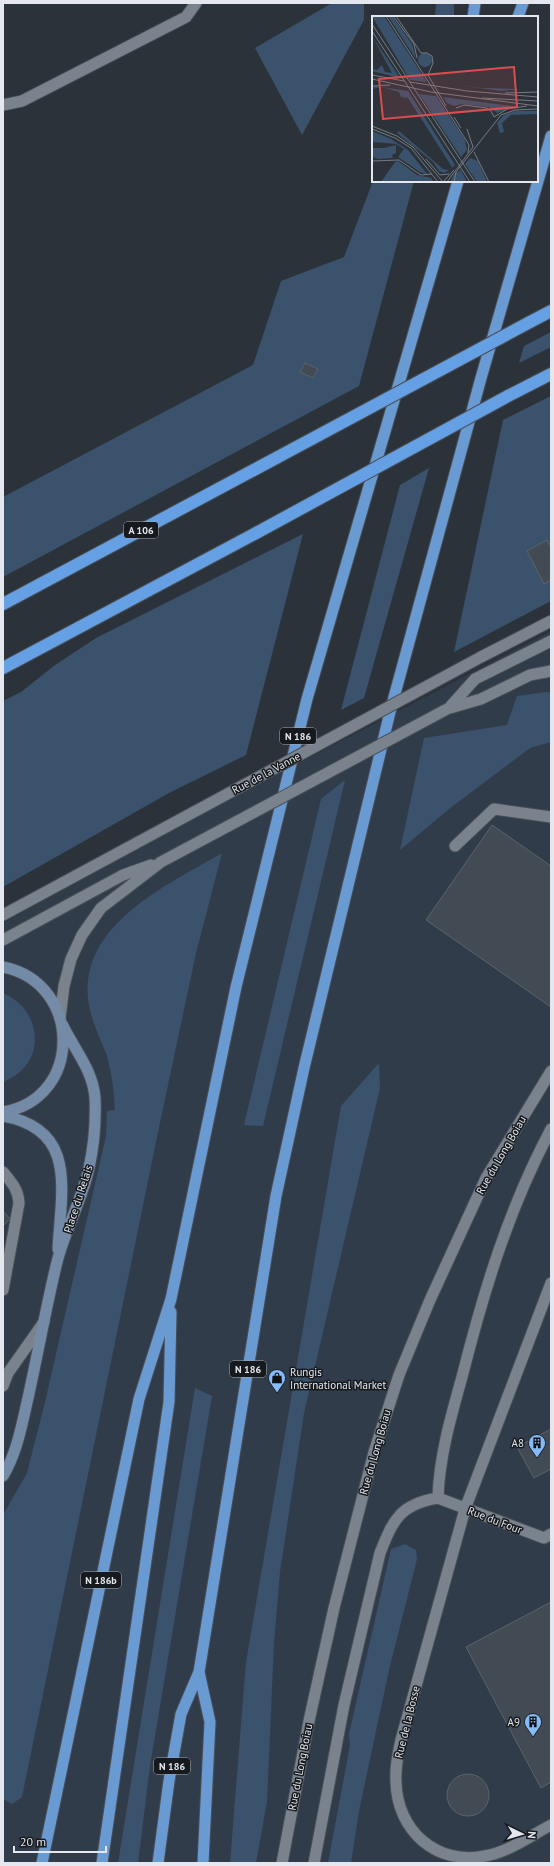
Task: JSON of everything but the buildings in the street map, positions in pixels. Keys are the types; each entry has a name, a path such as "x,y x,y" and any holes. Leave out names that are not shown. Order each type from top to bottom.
{"highway":[{"path":"473,16 475,3"},
{"path":"518,16 522,3"},
{"name":"N 186","path":"538,181 551,136"},
{"name":"N 186","path":"102,1863 169,1402 171,1299 236,987 307,699 458,182"},
{"name":"N 186","path":"158,1863 169,1781 181,1714 199,1672 276,1196 304,1068 390,712 481,378 538,182"},
{"name":"A 106","path":"3,604 551,311"},
{"path":"3,668 551,374"},
{"name":"N 186b","path":"42,1863 138,1399 171,1299"},
{"path":"199,1672 210,1722 202,1863"}],"main road":[{"name":"Place du Relais","path":"3,967 13,969 31,978 45,990 56,1006 69,1039 84,1061 90,1075 95,1096 95,1113 89,1168 58,1261 46,1320 16,1446 3,1476"},
{"path":"3,1112 14,1110 33,1101 48,1086 59,1067 64,1046 61,1021"},
{"name":"Place du Relais","path":"3,1116 22,1120 36,1127 54,1145 59,1157 61,1171 58,1261"}],"street":[{"path":"3,105 22,101 186,17 196,3"},
{"name":"Rue de la Vanne","path":"3,916 551,620"},
{"path":"449,708 475,679 551,641"},
{"path":"61,1021 64,986 71,959 82,935 101,908 161,862 449,708 481,699 530,675 551,671"},
{"path":"455,846 494,810 551,817"},
{"path":"3,940 123,874 161,862"},
{"name":"Rue du Long Boiau","path":"282,1863 309,1721 334,1608 374,1452 399,1374 430,1300 486,1178 551,1071"},
{"path":"314,1863 344,1705 380,1553 392,1525 406,1508 420,1501 438,1498 438,1480 452,1412 492,1266 524,1185 551,1129"},
{"path":"3,1172 14,1184 18,1193 16,1220 3,1290"},
{"path":"3,1242 11,1232 16,1220"},
{"name":"Rue de la Bosse","path":"551,1283 465,1509 401,1740 397,1760 396,1783 404,1816 423,1843 436,1851 450,1855 467,1858 485,1856 504,1850 551,1825"},
{"path":"3,1386 8,1373 46,1320"},
{"name":"Rue du Four","path":"438,1498 544,1538 551,1534"}],"shaded area":[{"path":"332,3 364,3 364,20 302,135 255,48"},
{"path":"436,3 454,3 454,16 435,16"},
{"path":"373,182 414,182 359,386 3,577 3,497 253,365 281,281 344,257"},
{"path":"551,332 551,347 519,363 524,346"},
{"path":"551,396 551,601 454,652 503,420"},
{"path":"429,468 364,698 341,710 400,485"},
{"path":"303,534 246,755 169,793 3,887 3,701 21,692 55,665 96,638"},
{"name":"Rungis International Market","path":"551,631 551,1863 3,1863 3,923 242,793"},
{"path":"547,692 551,693 551,742 530,748 449,809 400,850 424,738 507,725 517,696"},
{"path":"345,780 263,1126 244,1125 321,799"},
{"path":"222,853 196,953 157,1137 22,1797 12,1804 3,1799 3,1515 27,1473 45,1402 106,1136 107,1111 115,1110 109,1063 89,1006 88,999 90,972 98,949 113,928 132,910 154,893"},
{"path":"3,993 17,1001 26,1012 33,1024 35,1038 33,1051 27,1064 17,1074 3,1082"},
{"path":"379,1063 380,1088 304,1413 280,1572 274,1643 267,1802 256,1863 230,1863 246,1662 341,1106"},
{"path":"195,1388 212,1396 150,1766 138,1863 118,1863"},
{"path":"405,1544 416,1550 417,1559 389,1670 359,1811 351,1863 328,1863 350,1745 349,1734 391,1549"}],"place":[{"name":"Rungis International Market","path":"277,1393"},
{"name":"A8","path":"537,1458"},
{"name":"A9","path":"533,1737"}]}
